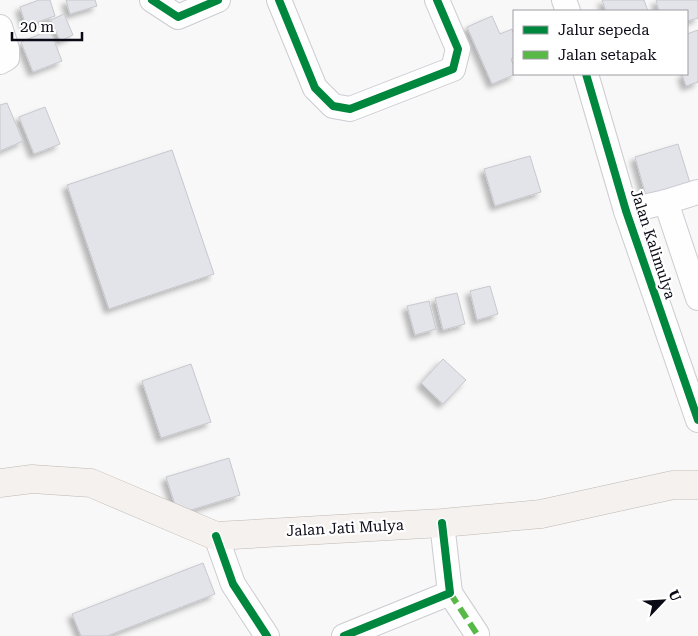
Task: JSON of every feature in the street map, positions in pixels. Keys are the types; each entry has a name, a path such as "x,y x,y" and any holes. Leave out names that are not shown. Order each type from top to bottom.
{"main road":[{"name":"Jalan Jati Mulya","path":"0,483 32,479 91,483 216,536 442,523 541,514 673,485 698,485"}],"street":[{"path":"152,0 178,17 218,0"},
{"path":"279,0 315,88 333,106 350,109 453,69 458,50 437,0"},
{"path":"0,28 7,50 6,58 0,62"},
{"name":"Jalan Kalimulya","path":"586,75 626,211 698,420"},
{"path":"626,211 666,202 698,192"},
{"path":"666,202 698,298"},
{"path":"442,523 450,593 477,634"},
{"path":"216,536 233,584 267,636"},
{"path":"344,636 450,593"}],"building":[{"path":"39,0 50,0 55,16 26,26 20,7"},
{"path":"66,0 95,0 97,6 70,14"},
{"path":"602,0 644,0 648,10 606,10"},
{"path":"656,0 698,0 698,18 688,21 688,10 659,10"},
{"path":"64,14 73,35 60,41 51,20"},
{"path":"492,16 500,34 512,29 513,58 511,59 514,75 492,84 467,27"},
{"path":"50,30 62,61 33,72 21,42"},
{"path":"698,30 698,82 686,86 682,75 688,75 688,34"},
{"path":"7,103 23,141 0,151 0,105"},
{"path":"45,107 60,144 34,154 19,117"},
{"path":"678,144 690,183 646,196 635,157"},
{"path":"172,150 214,274 109,309 67,185"},
{"path":"530,156 541,192 495,206 484,169"},
{"path":"490,286 498,314 477,320 470,291"},
{"path":"457,293 465,324 443,330 435,298"},
{"path":"429,301 436,329 415,335 407,306"},
{"path":"443,359 466,380 443,404 421,383"},
{"path":"191,364 211,422 161,438 142,381"},
{"path":"229,458 240,495 178,514 166,477"},
{"path":"203,563 215,594 107,636 81,636 72,614"}],"marked path":[{"path":"450,593 477,634"}],"cycle path":[{"path":"152,0 178,17 218,0"},
{"path":"279,0 315,88 333,106 350,109 453,69 458,49 437,0"},
{"path":"586,75 626,211 698,420"},
{"path":"344,636 450,593 442,523"},
{"path":"216,536 233,584 267,636"}]}
